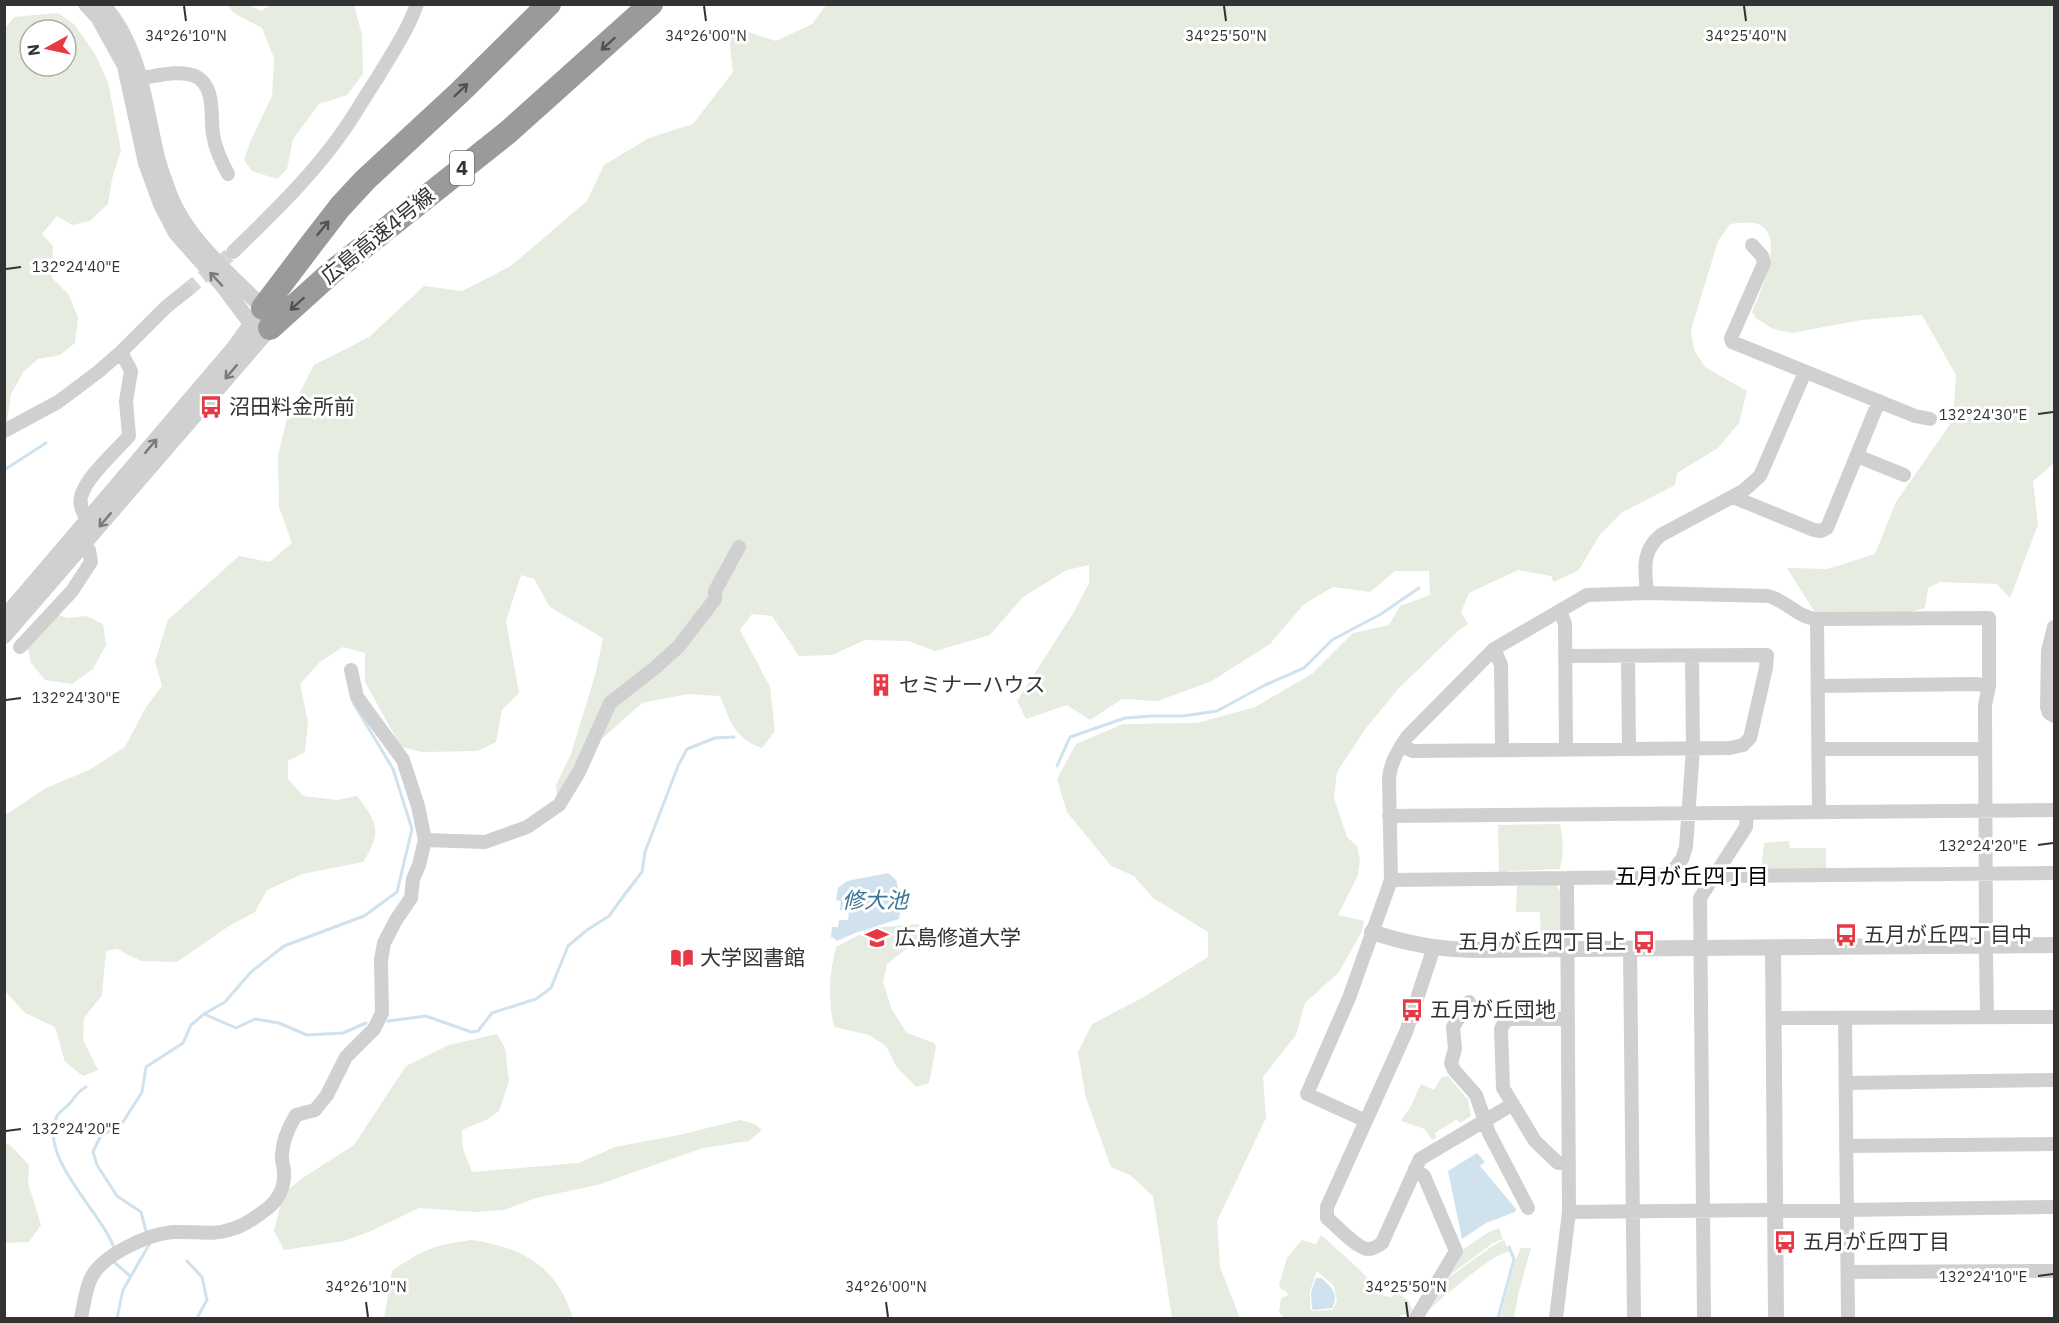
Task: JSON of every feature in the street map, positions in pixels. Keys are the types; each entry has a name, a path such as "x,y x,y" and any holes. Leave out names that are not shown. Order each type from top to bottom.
{"highway":[{"name":"広島高速4号線","path":"262,320 340,207 365,180 459,93 549,4"},
{"name":"広島高速4号線","path":"262,320 332,272 507,133 651,4"}],"street":[{"path":"86,4 98,17 125,66 146,163 176,233 223,286 262,320"},
{"path":"102,4 124,37 141,78 158,160 171,199 186,226 262,320"},
{"path":"233,252 305,179 345,128 396,47 417,4"},
{"path":"141,78 180,74 197,77 207,87 213,135 218,154 228,174"},
{"path":"1752,245 1762,256 1764,263 1731,340 1915,416 1930,419"},
{"path":"4,431 58,402 121,352 166,307 186,291"},
{"path":"4,618 262,320"},
{"path":"4,636 85,545 262,320"},
{"path":"88,520 82,512 81,498 88,482 129,436 126,401 131,370 121,352"},
{"path":"1647,593 1646,556 1657,538 1752,485 1766,466 1805,372"},
{"path":"1733,496 1814,530 1824,530 1829,525 1879,401"},
{"path":"1857,456 1904,475"},
{"path":"20,647 72,591 91,562 89,550 85,545"},
{"path":"425,840 485,842 527,827 559,805 579,772 610,703 679,646 715,600 715,591 739,547"},
{"path":"1366,1121 1307,1094 1349,999 1391,880 1389,773 1401,746 1415,729 1494,649 1587,595 1647,593 1768,596 1781,601 1806,617 1817,619 1989,618 1989,686 1985,705 1986,938"},
{"path":"1560,611 1565,624 1566,750"},
{"path":"1817,619 1819,812"},
{"path":"2055,627 2047,707 2049,712 2055,716"},
{"path":"1494,649 1501,665 1502,750"},
{"path":"1401,746 1413,751 1734,748 1748,741 1752,731 1767,655 1565,657"},
{"path":"1628,656 1629,749"},
{"path":"1391,880 1653,877 1666,874 1675,868 1684,853 1689,814 1693,748 1692,656"},
{"path":"81,1318 86,1290 92,1276 101,1265 138,1241 171,1232 213,1233 234,1229 269,1207 284,1188 281,1156 286,1132 296,1115 315,1110 327,1095 346,1057 374,1029 382,1013 381,960 384,943 411,898 413,879 425,840 418,806 403,760 357,697 351,670"},
{"path":"1818,686 1976,684 1989,686"},
{"path":"1818,749 1985,748"},
{"path":"1389,816 2055,810"},
{"path":"1704,1318 1700,898 1746,827 1747,813"},
{"path":"1718,871 1729,876 2055,873"},
{"path":"1556,1318 1569,1212 1567,878"},
{"path":"1372,932 1434,947 1471,950 2055,945"},
{"path":"1434,947 1406,1032 1327,1207 1327,1218 1360,1247 1367,1250 1382,1243 1420,1159 1513,1104"},
{"path":"1773,948 1771,1210 1776,1318"},
{"path":"1630,949 1634,1318"},
{"path":"1986,955 1987,1017"},
{"path":"1469,1002 1453,1028 1455,1049 1451,1063 1454,1070 1476,1095 1484,1121 1528,1208"},
{"path":"1782,1018 2055,1017"},
{"path":"1567,1019 1512,1018 1502,1025 1502,1085 1537,1143 1558,1163 1569,1163"},
{"path":"1845,1018 1848,1318"},
{"path":"1846,1083 2055,1080"},
{"path":"1846,1146 2055,1144"},
{"path":"1415,1169 1424,1176 1455,1251 1416,1318"},
{"path":"1569,1212 2055,1207"},
{"path":"1848,1272 2055,1271"}],"shaded area":[{"path":"827,4 2054,5 2054,463 2033,481 2038,525 2010,598 1997,584 1940,582 1928,588 1925,608 1910,612 1825,613 1814,611 1787,568 1828,569 1875,554 1896,502 1953,420 1956,375 1922,315 1861,320 1792,333 1773,329 1756,318 1752,312 1768,269 1771,244 1769,235 1763,227 1756,223 1730,224 1718,241 1691,330 1694,350 1705,367 1747,391 1739,423 1718,448 1677,473 1675,485 1621,513 1599,536 1579,570 1554,582 1551,576 1518,570 1469,593 1461,612 1468,624 1398,689 1366,728 1337,772 1334,798 1347,837 1357,846 1360,860 1358,875 1338,915 1364,921 1362,931 1339,972 1305,1003 1296,1035 1263,1077 1266,1118 1217,1221 1220,1267 1240,1318 1172,1318 1153,1196 1130,1175 1111,1167 1086,1098 1078,1052 1092,1024 1142,998 1208,957 1208,932 1153,898 1134,876 1111,866 1067,812 1057,779 1076,744 1123,724 1197,723 1255,707 1312,674 1353,633 1389,625 1400,606 1430,595 1429,571 1395,571 1370,592 1333,587 1304,604 1270,644 1210,682 1157,701 1122,699 1090,720 1067,705 1026,719 1017,701 1074,612 1089,583 1089,565 1067,570 1023,597 990,635 935,651 908,641 865,640 832,655 799,656 772,616 752,614 740,630 770,687 775,731 762,748 745,740 739,734 720,696 687,694 642,703 604,737 592,741 557,799 556,785 571,754 596,672 603,638 550,607 534,579 521,575 506,621 519,693 502,710 496,742 477,751 422,752 401,747 365,682 365,653 343,647 320,662 300,684 308,722 305,752 288,761 288,779 303,796 337,800 357,796 369,813 375,828 373,843 363,862 302,874 267,890 255,912 229,926 177,962 141,961 117,949 106,951 102,995 84,1018 83,1040 98,1070 83,1076 65,1062 55,1027 25,1013 5,991 5,813 9,813 44,789 89,770 125,747 146,707 162,686 155,661 168,620 239,556 270,562 292,543 279,507 278,455 288,415 314,365 369,337 424,286 462,291 511,266 587,201 604,165 649,138 693,124 733,72 729,39 745,31 776,41 812,24"},
{"path":"227,5 249,5 261,11 271,5 354,5 362,35 363,74 347,95 319,104 293,139 287,169 277,179 252,171 244,160 272,96 274,58 262,28 234,13"},
{"path":"58,13 65,18 18,18 18,78 78,78 78,30 95,54 108,82 121,150 112,179 108,204 90,221 72,225 57,216 42,234 53,246 52,278 69,295 78,318 75,343 60,355 38,359 24,371 11,394 5,424 5,28 14,17"},
{"path":"55,614 68,618 86,616 103,624 106,645 93,669 72,684 45,680 31,663 27,645"},
{"path":"1560,824 1563,846 1560,869 1499,873 1498,825"},
{"path":"1789,841 1790,848 1826,848 1826,871 1761,872 1764,843"},
{"path":"1555,885 1560,890 1562,935 1559,940 1541,939 1540,912 1516,912 1517,886"},
{"path":"919,924 923,936 887,964 883,982 892,1010 907,1033 934,1043 936,1047 929,1083 916,1087 896,1066 886,1046 869,1035 834,1027 830,987 836,947 871,928"},
{"path":"497,1034 505,1048 509,1081 499,1111 488,1119 462,1130 463,1149 472,1172 579,1163 615,1147 740,1120 755,1124 762,1130 749,1141 703,1148 597,1185 536,1198 504,1210 475,1212 419,1208 344,1241 284,1250 274,1231 283,1194 301,1179 354,1145 406,1066 449,1045"},
{"path":"1448,1076 1468,1100 1471,1116 1460,1123 1457,1119 1435,1133 1436,1138 1432,1140 1425,1129 1401,1121 1421,1084 1434,1090 1441,1078"},
{"path":"5,1143 10,1145 29,1165 28,1183 41,1225 29,1242 5,1243"},
{"path":"1499,1228 1503,1239 1493,1243 1443,1280 1461,1251"},
{"path":"1321,1235 1358,1268 1384,1296 1391,1297 1396,1293 1407,1299 1414,1312 1400,1315 1399,1318 1284,1318 1279,1312 1281,1298 1287,1296 1288,1293 1279,1285 1287,1258 1302,1240 1316,1244","holes":["1317,1271 1334,1286 1337,1302 1332,1310 1313,1311 1310,1309 1310,1291"]},
{"path":"472,1240 507,1248 536,1263 558,1285 573,1318 384,1318 392,1271 430,1249"},
{"path":"1504,1240 1509,1252 1480,1268 1425,1313 1441,1283"},
{"path":"1521,1248 1531,1248 1514,1318 1500,1318 1515,1261"}],"water":[{"name":"修大池","path":"888,873 896,880 905,901 901,907 899,919 837,941 831,937 832,927 838,927 839,920 848,920 849,911 840,910 841,901 836,900 838,888 847,881"},
{"path":"1477,1153 1485,1162 1480,1166 1516,1209 1515,1212 1486,1223 1462,1239 1448,1171"},
{"path":"1316,1278 1321,1278 1333,1291 1335,1299 1332,1308 1312,1309 1311,1292"}],"waterway":[{"path":"4,470 46,443"},
{"path":"1057,766 1070,737 1125,718 1183,716 1217,711 1265,685 1304,668 1332,640 1381,614 1419,588"},
{"path":"204,1014 225,1002 251,972 284,946 364,916 397,892 412,829 393,769 354,704"},
{"path":"388,1021 426,1016 471,1032 478,1031 492,1013 536,999 551,988 568,946 609,916 642,872 645,852 678,766 687,749 715,738 734,737"},
{"path":"147,1235 141,1212 117,1196 97,1165 93,1152 100,1137 123,1122 142,1092 146,1067 183,1043 191,1025 204,1014 236,1028 255,1019 279,1023 307,1035 343,1033 366,1023"},
{"path":"86,1087 57,1116 53,1132 56,1149 63,1166 114,1248"},
{"path":"117,1318 123,1290 150,1243"},
{"path":"1498,1318 1514,1259 1509,1247"},
{"path":"187,1261 202,1277 207,1300 197,1318"},
{"path":"114,1262 130,1276"}],"tunnel":[{"path":"186,291 233,252"}],"place":[{"name":"沼田料金所前","path":"211,407"},
{"name":"セミナーハウス","path":"881,685"},
{"name":"五月が丘四丁目中","path":"1846,935"},
{"name":"広島修道大学","path":"877,938"},
{"name":"五月が丘四丁目上","path":"1644,942"},
{"name":"大学図書館","path":"682,958"},
{"name":"五月が丘団地","path":"1412,1010"},
{"name":"五月が丘四丁目","path":"1785,1242"}],"district":[{"name":"五月が丘四丁目","path":"1692,876"}]}
